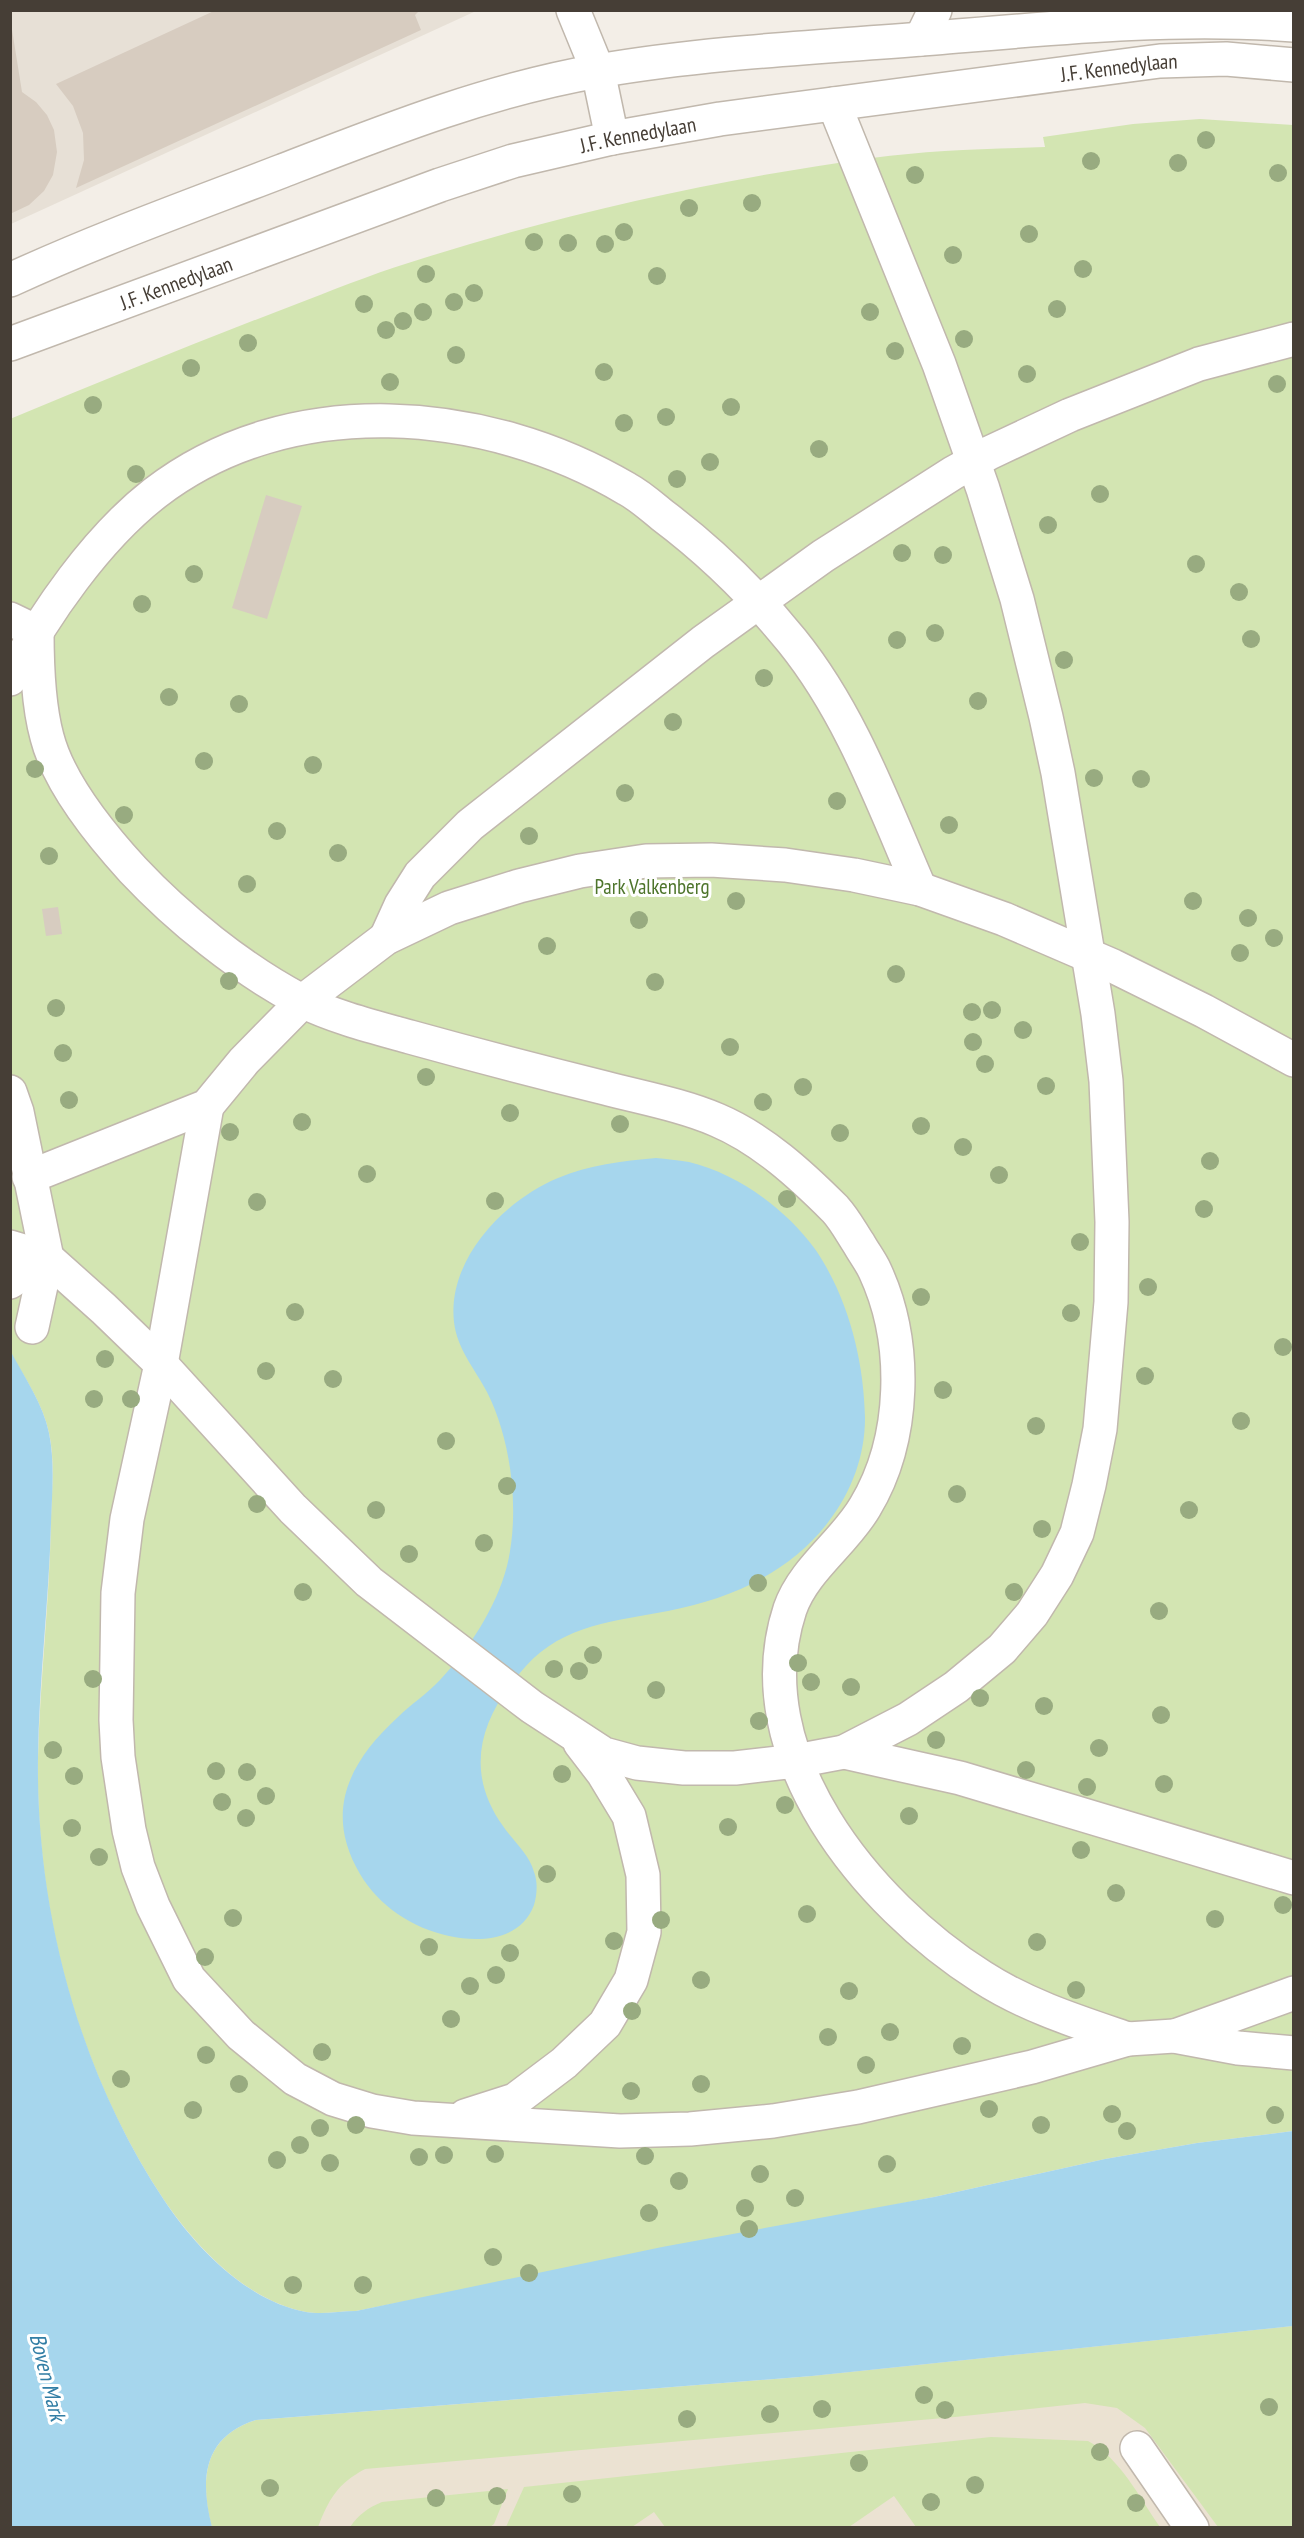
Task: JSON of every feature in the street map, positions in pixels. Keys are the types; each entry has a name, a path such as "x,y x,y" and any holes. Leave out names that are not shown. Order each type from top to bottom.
{"street":[{"path":"573,10 598,71 612,138"},
{"name":"J.F. Kennedylaan","path":"10,280 125,231 422,118 488,96 598,71 928,25 1203,20 1293,25"},
{"name":"J.F. Kennedylaan","path":"10,344 440,185 513,161 612,138 720,119 1160,61 1226,59 1293,65"},
{"path":"10,1247 47,1258 104,1309 161,1364 293,1509 369,1582 532,1707 604,1754 637,1763 684,1768 735,1768 796,1761 844,1752 908,1719 956,1687 1002,1649 1032,1614 1057,1575 1077,1533 1100,1429 1111,1302 1112,1222 1106,1081 1069,834 1046,717 1017,599 974,462 921,315 834,104"},
{"path":"386,938 401,905 420,875 470,825 758,601 857,534 974,462 1116,396 1199,364 1293,339"},
{"path":"10,679 24,626 55,604 115,530 155,493 200,465 247,443 303,427 358,421 417,423 478,430 529,444 582,465 630,490 676,525 724,567 758,601 793,642 827,690 877,785 920,889"},
{"path":"24,626 37,664 47,740 67,783 91,818 150,888 222,949 303,1001 371,1026 673,1105 721,1121 800,1174 842,1217 875,1270 891,1318 898,1370 895,1420 884,1463 866,1506 811,1573 791,1606 780,1659 781,1696 796,1761 822,1817 860,1870 899,1912 939,1948 986,1980 1034,2006 1128,2039"},
{"path":"29,1177 207,1106 244,1061 303,1001 386,938 449,908 519,886 580,871 646,861 711,860 785,865 854,875 920,889 1004,919 1089,956 1204,1011 1293,1060"},
{"path":"10,1092 17,1112 47,1258 33,1327"},
{"path":"207,1106 161,1364 134,1472 127,1519 118,1593 115,1675 118,1757 129,1830 138,1867 170,1944 189,1980 241,2035 295,2079 333,2099 372,2111 452,2121 620,2132 690,2129 773,2121 858,2107 1032,2067 1128,2039 1174,2036 1238,2048 1293,2053"},
{"path":"10,1282 47,1258"},
{"path":"452,2121 515,2100 564,2063 605,2024 631,1980 644,1932 643,1875 629,1816 603,1773 573,1735"},
{"path":"844,1752 970,1780 1293,1878"},
{"path":"1174,2036 1293,1993"},
{"path":"1137,2448 1192,2528"}],"shaded area":[{"path":"11,10 476,11 11,224"},
{"path":"1293,2326 1293,2527 212,2528 204,2493 812,2376"}],"green space":[{"name":"Park Valkenberg","path":"1200,119 1293,125 1293,2131 1197,2143 1105,2159 934,2197 356,2311 312,2313 284,2306 244,2284 208,2254 164,2200 134,2151 108,2099 86,2045 68,1989 54,1932 44,1874 39,1816 38,1758 50,1547 52,1454 49,1433 42,1412 33,1391 10,1352 10,419 379,273 534,226 702,187 815,166 915,153 1045,147 1043,137 1133,124"},
{"path":"1293,2326 1293,2527 1218,2527 1145,2428 1117,2408 1085,2403 955,2417 365,2469 347,2480 335,2493 318,2527 212,2528 208,2511 206,2478 215,2449 225,2437 256,2420 812,2376"},
{"path":"991,2437 1088,2441 1120,2468 1160,2527 916,2527 894,2496 849,2527 665,2527 654,2512 632,2527 506,2527 524,2487"},
{"path":"508,2489 494,2524 490,2527 350,2527 364,2512 382,2502"}],"water":[{"path":"656,1158 689,1162 742,1184 790,1220 815,1249 837,1288 857,1352 865,1418 860,1459 844,1497 829,1521 796,1555 777,1569 736,1591 714,1599 691,1606 592,1626 557,1641 526,1666 498,1703 483,1743 481,1763 483,1784 490,1805 532,1865 537,1884 534,1905 520,1926 510,1932 499,1936 474,1939 449,1936 422,1927 398,1914 368,1886 349,1851 344,1829 343,1808 347,1788 355,1769 367,1751 398,1717 440,1680 471,1641 489,1612 507,1566 513,1523 508,1455 496,1411 459,1341 454,1322 454,1299 469,1255 499,1217 518,1201 537,1188 582,1170 618,1162"},
{"name":"Boven Mark","path":"11,1352 33,1391 46,1422 52,1455 50,1552 39,1728 39,1816 45,1874 68,1988 86,2044 108,2098 134,2151 177,2218 207,2254 225,2270 263,2297 284,2306 312,2313 356,2311 662,2247 934,2197 1105,2159 1197,2143 1293,2131 1293,2326 812,2376 256,2420 225,2437 215,2449 209,2463 206,2493 212,2527 11,2527"}],"building":[{"path":"216,10 420,10 415,15 421,30 76,188 84,160 83,133 73,106 56,84"},
{"path":"10,17 22,92 36,102 47,115 54,130 57,152 53,175 44,191 29,205 10,214"},
{"path":"266,495 302,506 267,619 232,608"},
{"path":"58,907 62,934 46,936 42,909"}]}
